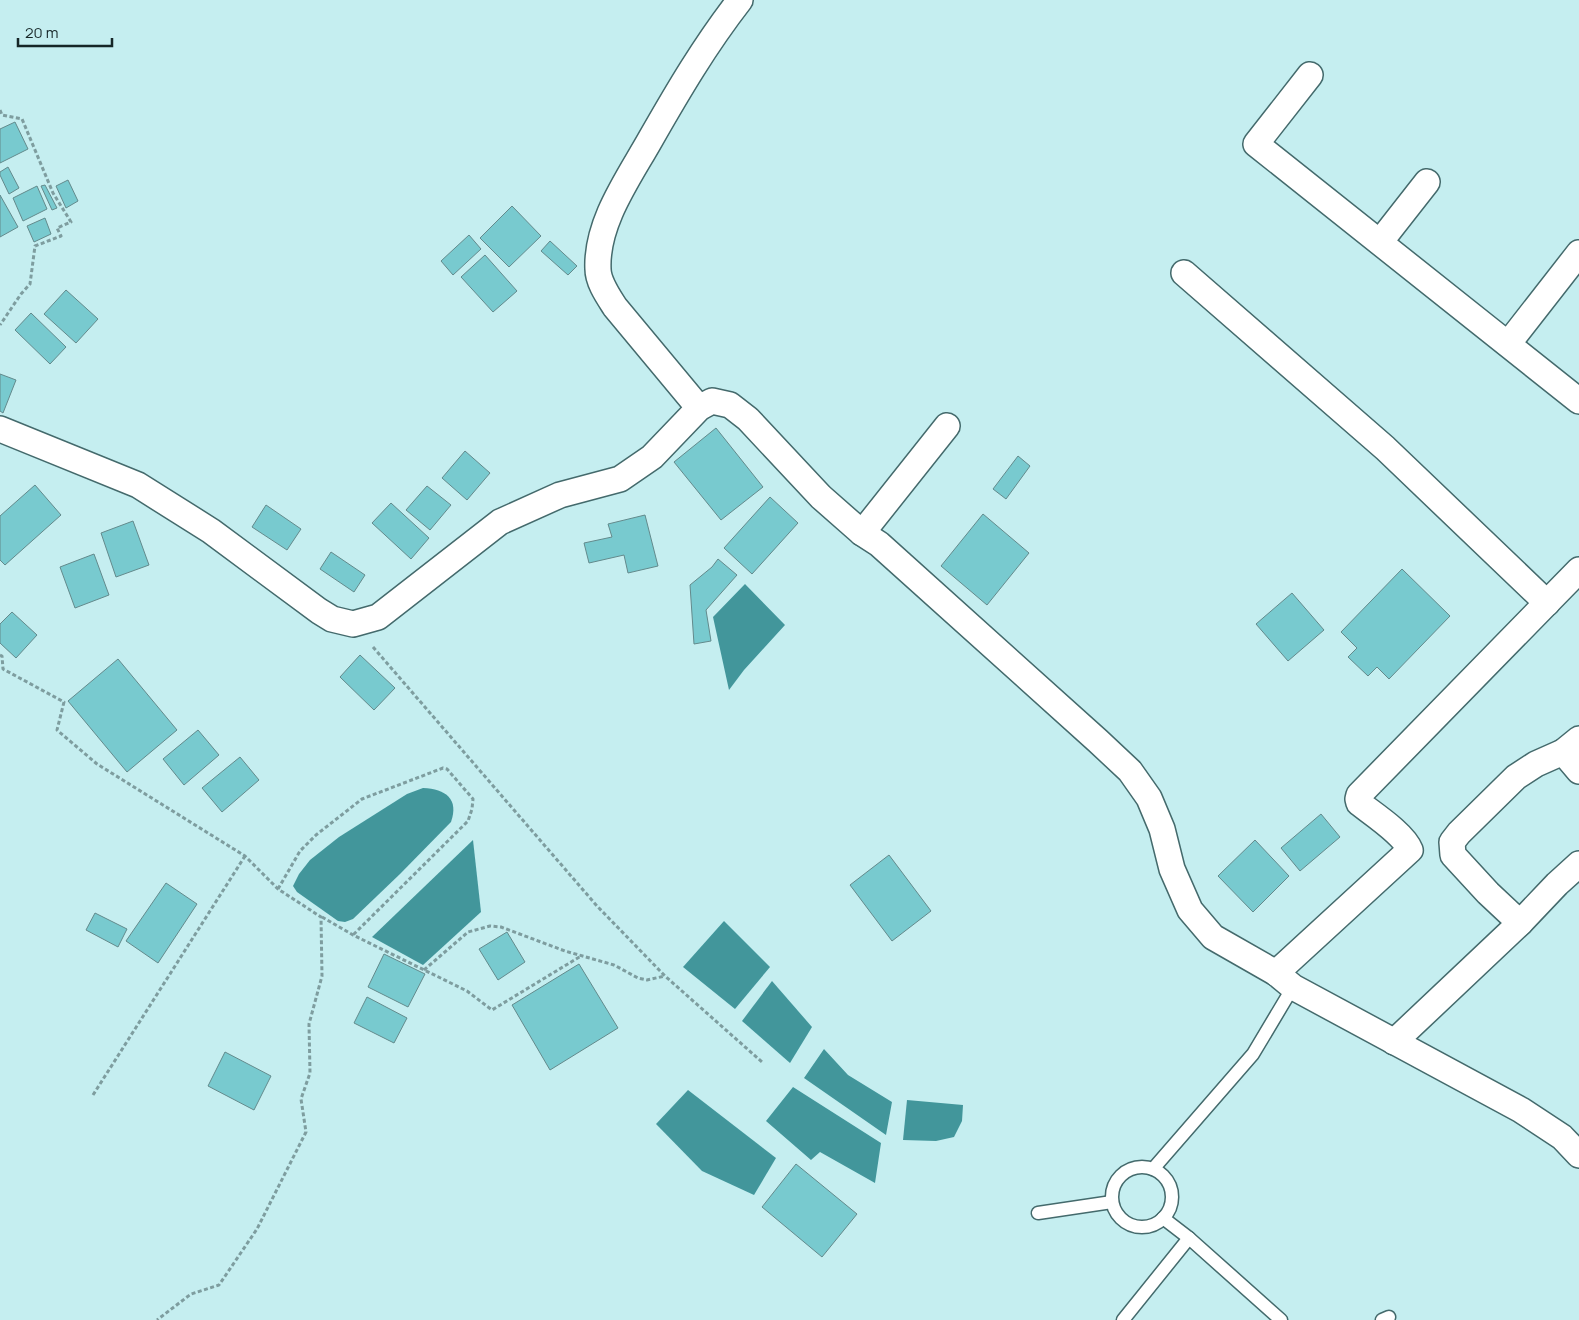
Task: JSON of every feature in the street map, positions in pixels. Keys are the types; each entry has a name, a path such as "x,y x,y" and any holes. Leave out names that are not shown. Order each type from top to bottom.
{"street":[{"path":"699,408 615,307 604,289 598,271 599,249 606,224 623,188 692,66 740,0"},
{"path":"1310,75 1256,144 1579,401"},
{"path":"1380,242 1427,182"},
{"path":"1508,344 1579,253"},
{"path":"1184,273 1385,448 1547,603"},
{"path":"0,429 138,485 211,531 319,611 332,619 353,624 378,617 500,522 560,495 620,479 652,457 699,408 712,401 730,404 748,419 821,496 862,533 894,557 1130,771 1149,798 1162,828 1172,869 1190,910 1213,937 1284,980 1394,1042 1521,1110 1562,1137 1579,1155"},
{"path":"862,533 947,426"},
{"path":"1284,980 1410,850 1400,837 1359,803 1359,795 1579,570"},
{"path":"1520,923 1488,893 1453,855 1452,842 1516,777 1536,764 1571,745 1579,770"},
{"path":"1394,1042 1520,923 1579,864"}],"lane":[{"path":"1153,1169 1253,1054 1284,980"},
{"path":"1143,1166 1163,1175 1169,1185 1172,1196 1170,1208 1163,1218 1149,1225 1133,1226 1123,1220 1116,1213 1112,1202 1112,1191 1123,1173 1132,1168 1143,1166"},
{"path":"1038,1213 1112,1202"},
{"path":"1163,1218 1189,1238 1282,1320"},
{"path":"1123,1320 1189,1238"}],"path":[{"path":"0,110 2,115 22,119 53,193 71,222 57,228 61,236 35,246 30,284 0,325"},
{"path":"353,624 597,906 666,976 762,1062"},
{"path":"0,655 2,656 3,669 64,702 57,730 97,764 245,856 278,889 321,917 353,935 467,991 492,1010 581,956"},
{"path":"278,889 300,851 316,835 362,799 443,768 447,769 473,799 468,821 353,935"},
{"path":"93,1095 245,856"},
{"path":"157,1320 191,1294 219,1285 257,1229 306,1132 301,1099 310,1073 309,1024 322,976 321,917"},
{"path":"424,970 468,932 490,926 501,927 539,942 614,965 638,978 647,980 666,976"}],"water":[{"path":"745,584 785,625 744,670 729,690 713,617"},
{"path":"423,788 438,790 449,797 453,807 451,822 353,919 345,922 338,921 297,892 293,886 299,874 310,860 339,837 407,794"},
{"path":"473,840 481,912 423,965 372,937"},
{"path":"724,921 770,967 735,1009 683,967"},
{"path":"772,981 812,1027 790,1063 742,1021"},
{"path":"824,1049 848,1075 892,1102 886,1135 804,1078"},
{"path":"793,1087 881,1143 875,1183 820,1152 811,1160 766,1121"},
{"path":"688,1090 776,1158 754,1195 702,1171 656,1124"},
{"path":"907,1100 963,1105 962,1121 954,1137 936,1141 903,1140"}],"building":[{"path":"15,122 28,149 0,163 0,129"},
{"path":"8,167 19,188 9,194 0,175 0,172"},
{"path":"68,180 78,201 66,208 56,186"},
{"path":"45,185 57,208 52,210 41,186"},
{"path":"37,186 47,209 23,221 13,198"},
{"path":"0,195 18,227 0,237"},
{"path":"512,206 541,236 509,267 480,238"},
{"path":"45,218 51,234 34,242 27,226"},
{"path":"469,235 481,249 453,275 441,261"},
{"path":"550,241 577,266 568,275 541,251"},
{"path":"485,255 517,291 493,312 461,277"},
{"path":"66,290 98,319 76,343 44,314"},
{"path":"31,313 66,347 50,364 15,330"},
{"path":"0,374 16,380 3,413 0,411"},
{"path":"716,428 763,487 721,520 674,462"},
{"path":"465,451 490,473 467,500 442,478"},
{"path":"1018,456 1030,466 1006,499 993,489"},
{"path":"35,485 61,515 5,565 0,560 0,516"},
{"path":"427,486 451,505 430,530 406,510"},
{"path":"770,497 798,523 752,574 724,548"},
{"path":"391,503 429,538 411,559 372,523"},
{"path":"266,505 301,529 287,550 252,527"},
{"path":"983,514 1029,553 987,605 941,566"},
{"path":"645,515 658,566 628,573 624,555 589,563 584,543 612,537 608,524"},
{"path":"133,521 149,565 116,577 101,533"},
{"path":"331,552 365,575 354,592 320,569"},
{"path":"94,554 109,595 75,608 60,567"},
{"path":"718,559 737,575 706,610 711,641 694,644 690,585 712,567"},
{"path":"1402,569 1450,616 1389,679 1377,667 1368,676 1348,657 1357,648 1341,632"},
{"path":"1292,593 1324,630 1288,661 1256,624"},
{"path":"12,612 37,635 16,658 0,643 0,624"},
{"path":"360,655 395,688 374,710 340,677"},
{"path":"118,659 177,730 127,772 68,701"},
{"path":"198,730 219,755 184,785 163,759"},
{"path":"240,757 259,780 222,812 202,788"},
{"path":"1321,814 1340,837 1300,871 1281,848"},
{"path":"1255,840 1289,876 1253,912 1218,876"},
{"path":"889,855 931,911 892,941 850,885"},
{"path":"166,883 197,904 158,963 126,941"},
{"path":"95,913 127,929 118,947 86,930"},
{"path":"507,932 525,962 498,980 479,949"},
{"path":"384,954 425,974 408,1007 368,987"},
{"path":"579,964 618,1028 550,1070 512,1005"},
{"path":"367,997 407,1018 394,1043 354,1023"},
{"path":"225,1052 271,1076 254,1110 208,1086"},
{"path":"796,1164 857,1214 822,1257 762,1207"}]}
